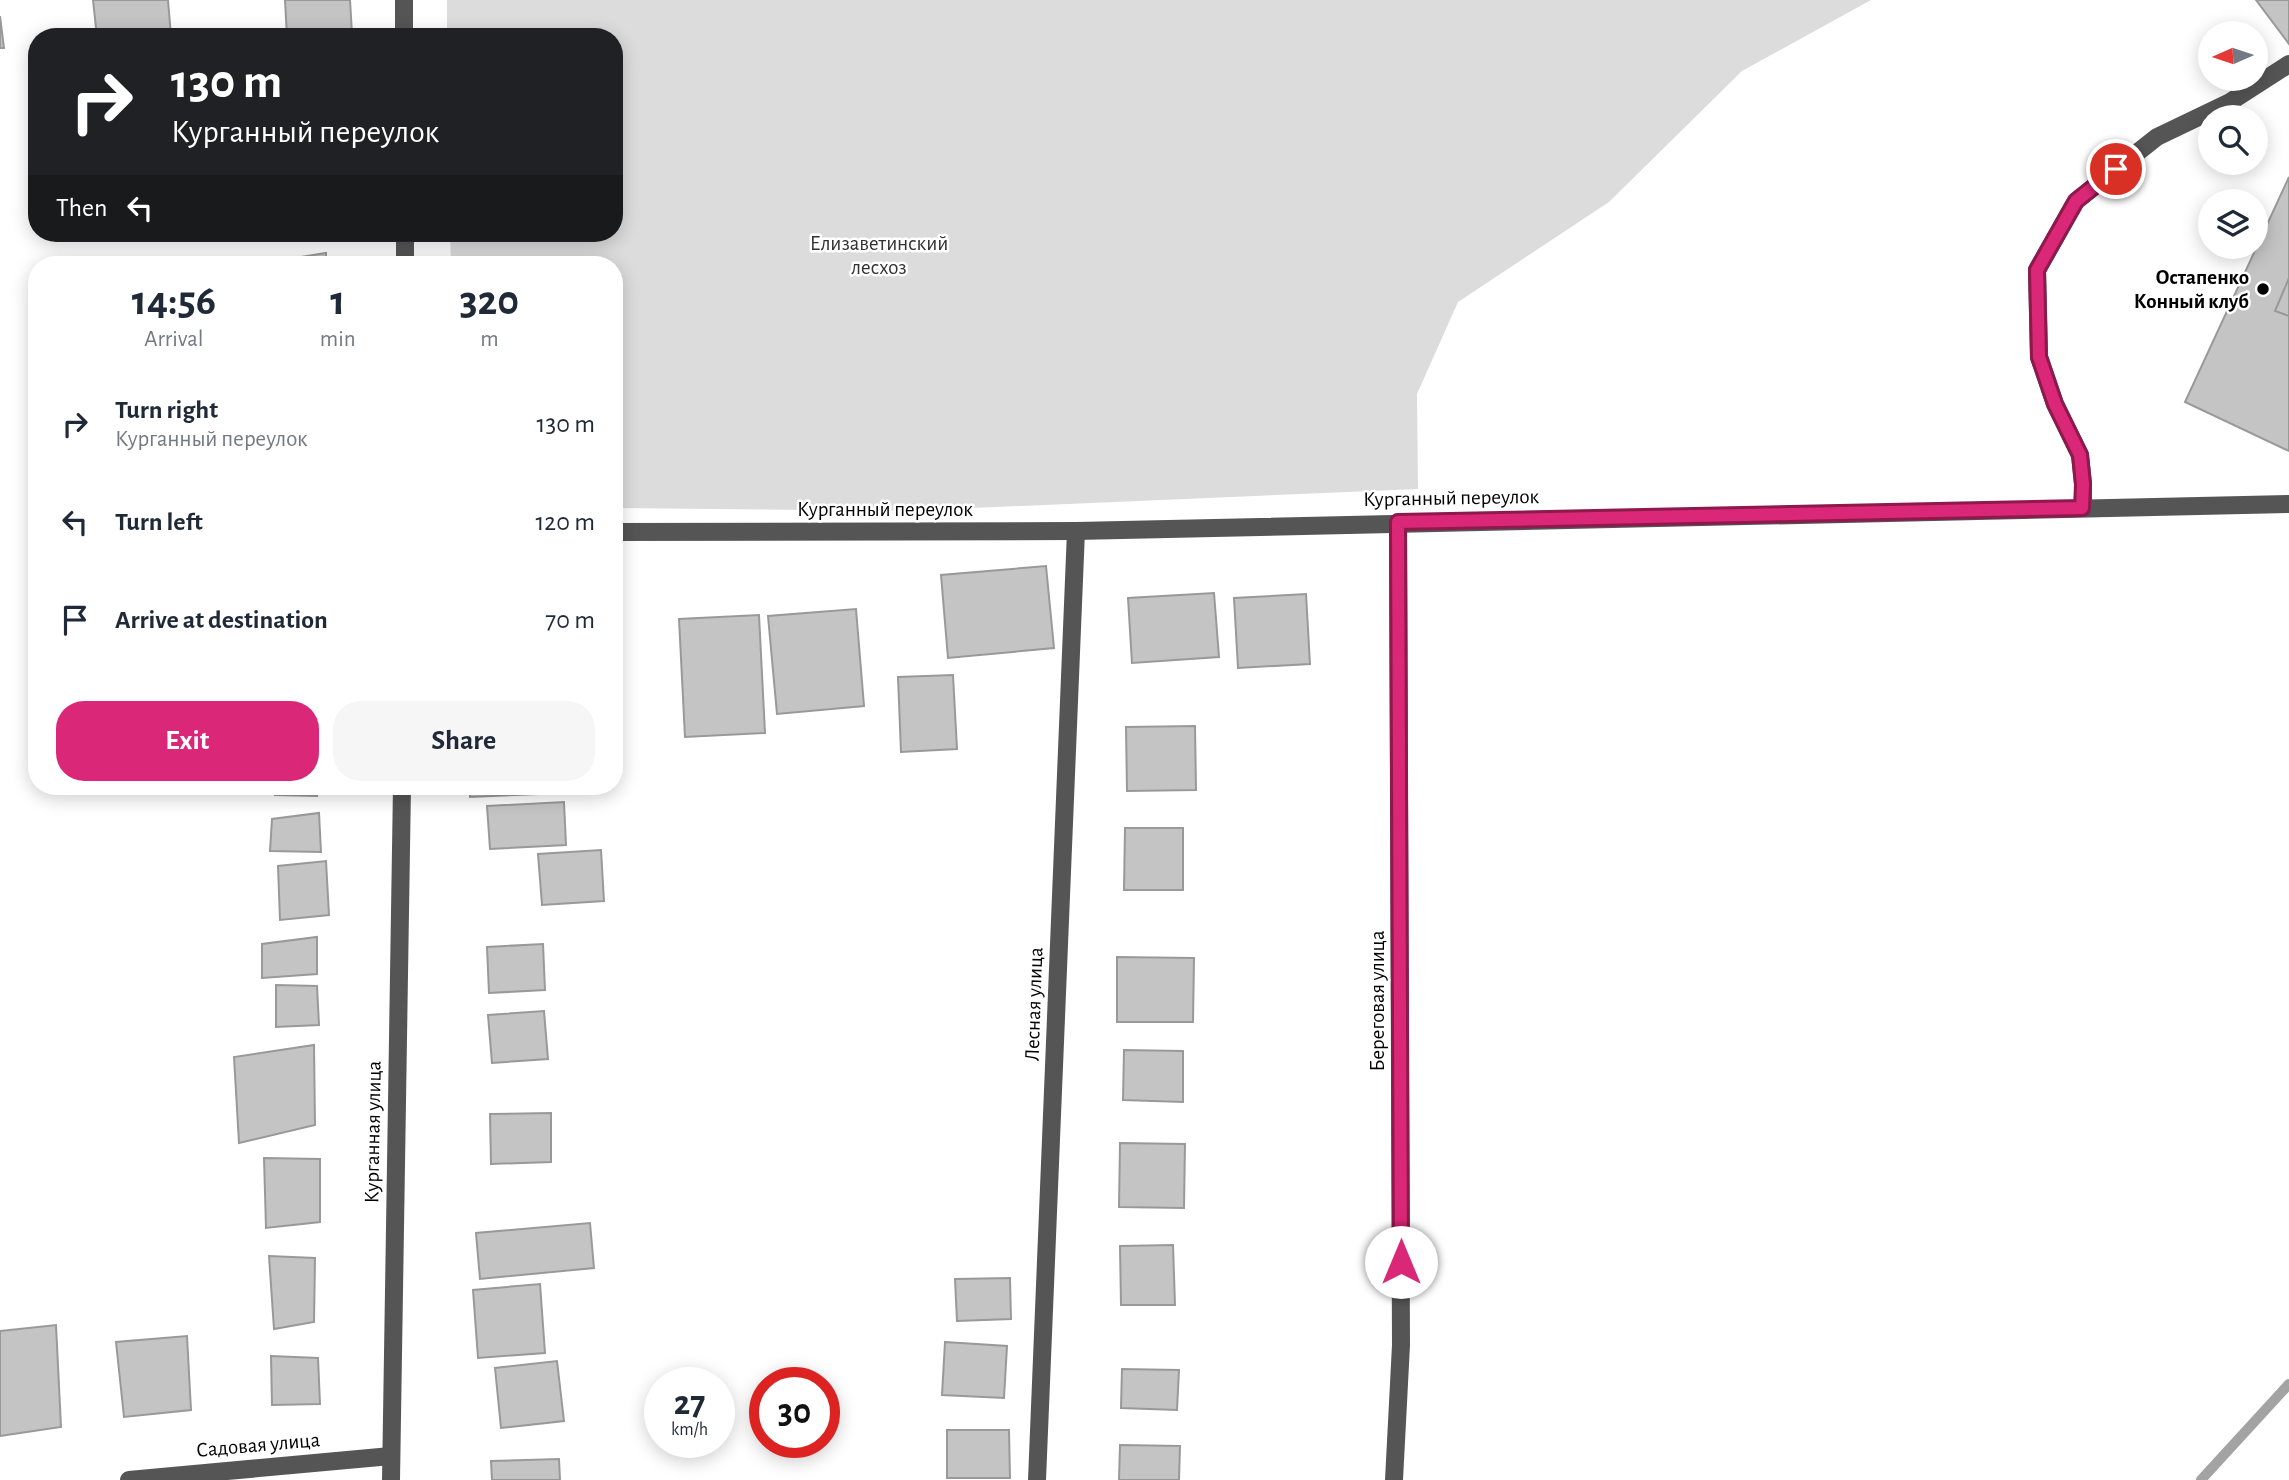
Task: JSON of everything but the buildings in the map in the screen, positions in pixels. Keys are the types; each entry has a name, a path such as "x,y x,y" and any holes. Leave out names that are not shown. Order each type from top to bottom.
{"street":[{"path":"404,0 404,28"},
{"path":"2082,508 2080,455 2055,404 2039,357 2037,270 2076,201 2157,137 2230,102 2289,64"},
{"name":"Курганный переулок","path":"623,532 1076,531 2289,504"},
{"name":"Береговая улица","path":"1394,1480 1401,1345 1398,522"},
{"name":"Лесная улица","path":"1037,1480 1076,531"},
{"name":"Курганная улица","path":"391,1480 402,795"},
{"name":"Садовая улица","path":"129,1480 391,1455"}],"green space":[{"name":"Елизаветинский лесхоз","path":"447,0 1871,0 1742,71 1609,202 1458,302 1417,394 1418,489 903,511 623,508 623,256 451,256 450,242 623,242 623,28 447,28"}],"waterway":[{"path":"2201,1480 2289,1384"}],"place":[{"name":"Остапенко Конный клуб","path":"2263,289"}],"route":[{"path":"1401,1262 1398,522 2082,508 2080,455 2055,404 2039,357 2037,270 2076,201 2116,169"}]}
